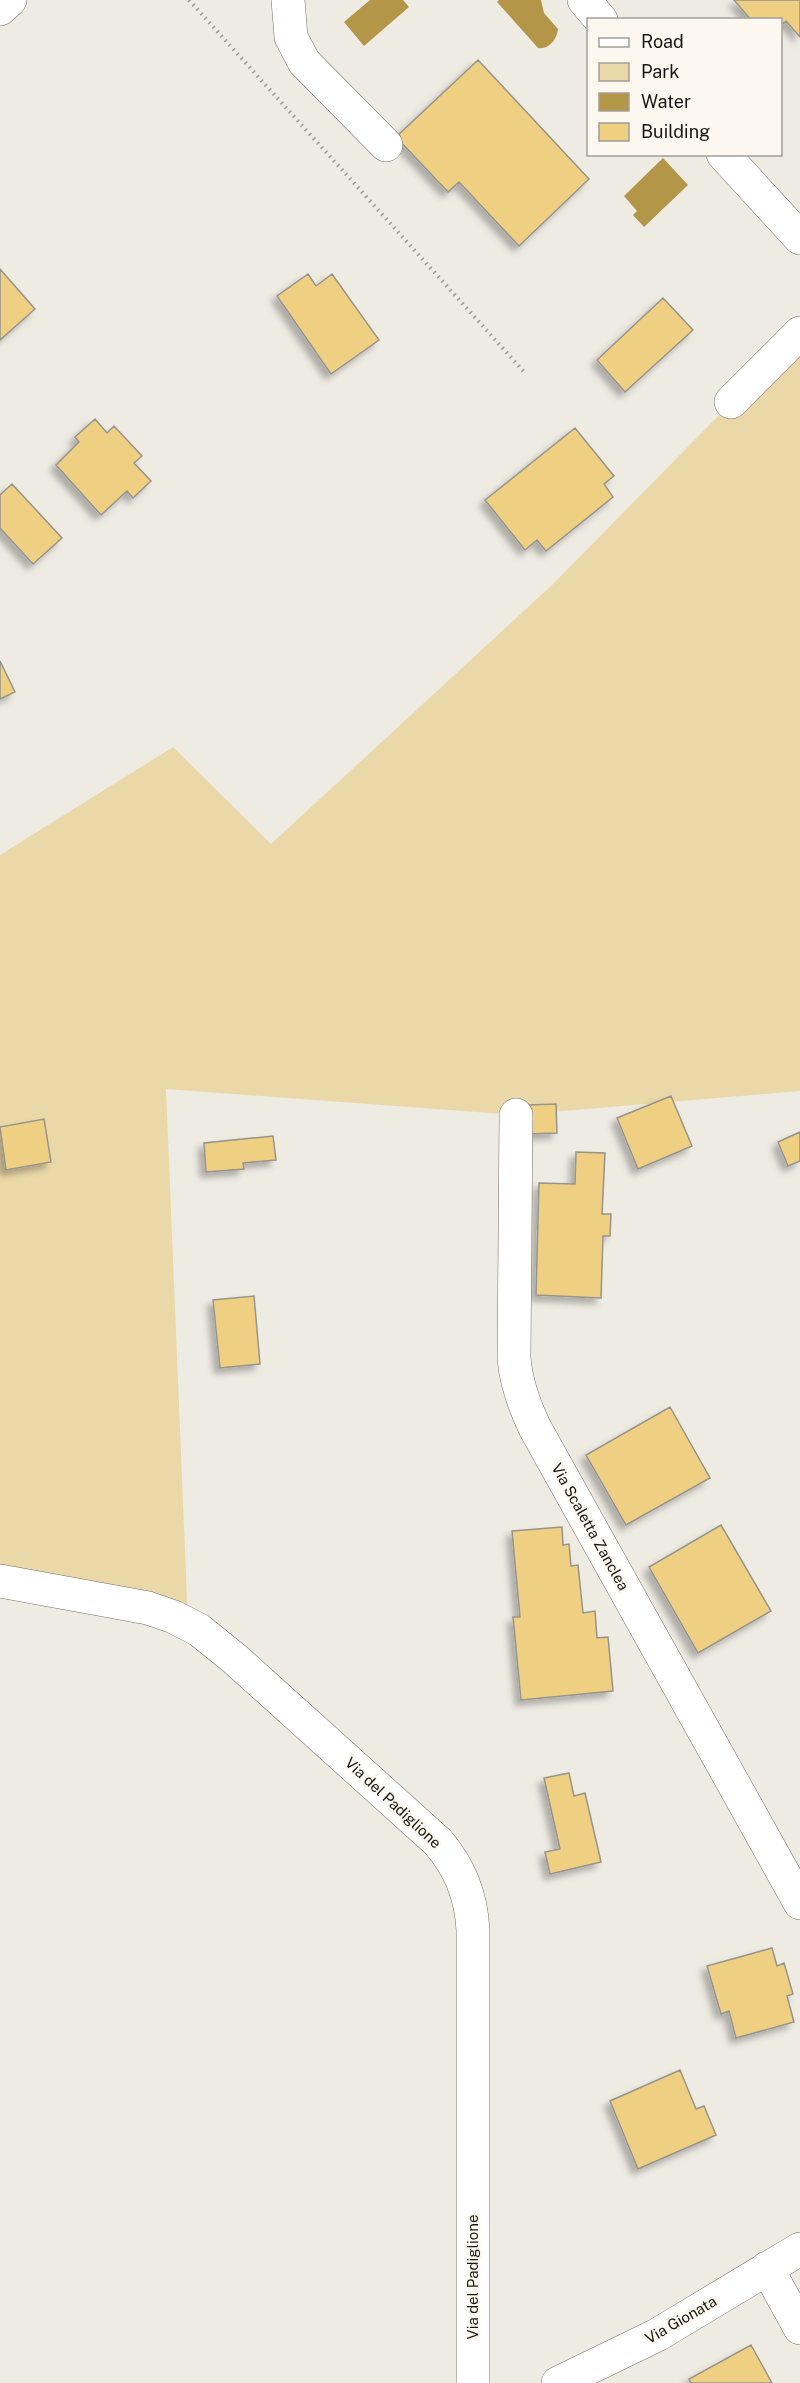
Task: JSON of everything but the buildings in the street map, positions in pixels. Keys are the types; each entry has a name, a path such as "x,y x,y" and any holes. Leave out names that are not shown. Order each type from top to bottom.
{"street":[{"path":"0,9 10,0"},
{"path":"288,0 291,37 304,62 386,146"},
{"path":"584,0 599,18"},
{"path":"725,156 800,238"},
{"path":"731,402 800,333"},
{"name":"Via Scaletta Zanclea","path":"516,1115 514,1358 518,1386 523,1401 546,1448 800,1903"},
{"name":"Via del Padiglione","path":"0,1581 148,1608 174,1617 199,1630 228,1653 438,1842 456,1866 469,1898 473,1930 473,2383"},
{"name":"Via Gionata","path":"558,2383 657,2335 800,2248"},
{"path":"767,2268 800,2328"}],"path":[{"path":"189,0 525,374"}],"green space":[{"path":"800,333 800,1091 516,1115 166,1089 188,1624 0,1581 0,855 173,747 271,844 551,586"}],"water":[{"path":"370,0 403,0 409,7 364,46 344,22"},
{"path":"499,0 541,0 544,13 558,29 554,40 549,46 538,48 497,2"},
{"path":"663,158 688,185 644,227 633,215 637,211 624,196"}]}
